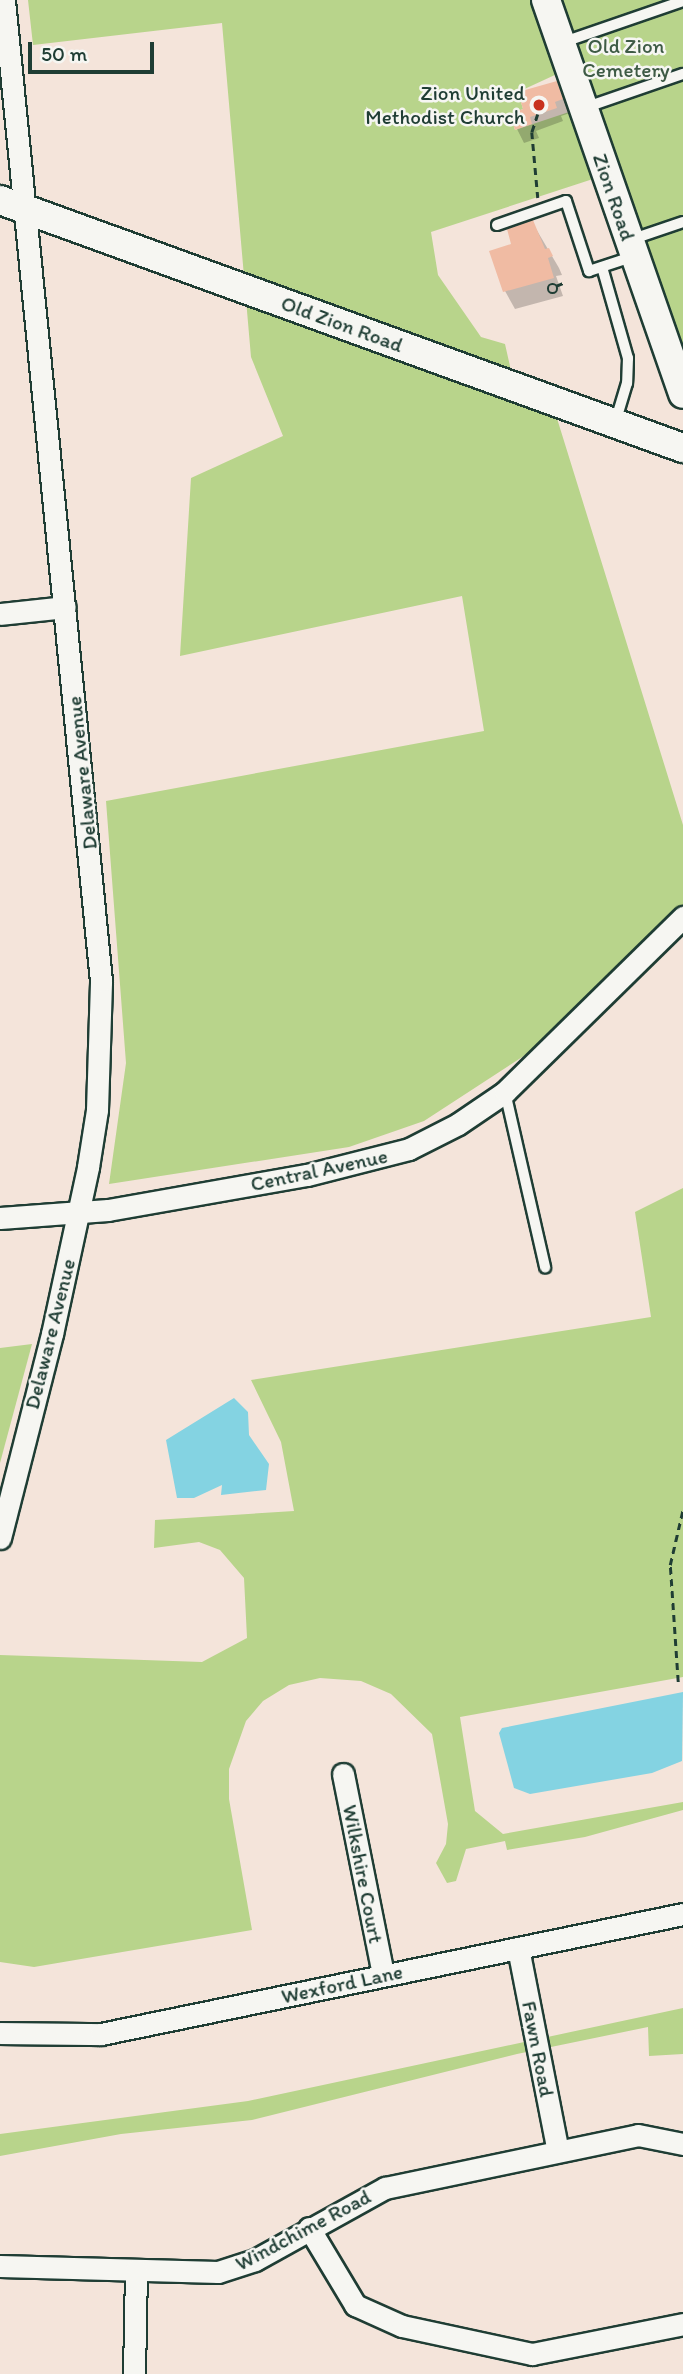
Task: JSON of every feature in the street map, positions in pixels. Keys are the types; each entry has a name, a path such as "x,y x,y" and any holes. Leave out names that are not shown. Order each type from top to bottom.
{"street":[{"name":"Delaware Avenue","path":"0,1538 79,1215 97,1110 101,981 65,607 11,204 4,0"},
{"name":"Zion Road","path":"546,0 632,248 678,363 683,394"},
{"name":"Old Zion Road","path":"11,204 683,448"},
{"path":"0,614 65,607"},
{"name":"Central Avenue","path":"0,1218 79,1215 377,1160 433,1138 505,1092 683,917"},
{"name":"Wilkshire Court","path":"343,1773 383,1975"},
{"name":"Wexford Lane","path":"0,2033 101,2034 683,1914"},
{"name":"Fawn Road","path":"518,1948 558,2151"},
{"name":"Windchime Road","path":"0,2266 229,2270 385,2188 638,2135 683,2144"},
{"path":"309,2228 355,2305 402,2326 532,2354 683,2324"},
{"path":"134,2374 136,2270"}],"lane":[{"path":"561,43 683,1"},
{"path":"583,108 683,74"},
{"path":"497,225 566,201 589,271 602,267 683,222"},
{"path":"602,267 628,358 627,383 615,423"},
{"path":"505,1092 545,1267"}],"path":[{"path":"538,114 532,132 538,201"},
{"path":"556,286 563,282"},
{"path":"678,1682 670,1565 683,1509"}],"green space":[{"path":"28,0 532,0 557,74 518,92 523,109 510,114 515,130 572,111 596,178 431,232 438,275 481,337 505,344 514,384 551,399 683,825 683,918 588,1014 424,1121 349,1147 109,1184 126,1063 106,801 484,731 462,596 180,656 191,478 283,436 251,357 222,23 33,45"},
{"name":"Old Zion Cemetery","path":"546,0 683,0 683,394"},
{"path":"683,1188 683,1677 460,1717 475,1811 503,1834 683,1802 683,1810 585,1837 507,1850 505,1841 466,1849 456,1881 447,1883 436,1863 446,1844 448,1824 432,1734 391,1694 361,1681 320,1678 289,1685 263,1701 246,1721 229,1769 229,1799 252,1930 34,1967 0,1962 0,1655 202,1662 247,1638 244,1578 220,1550 199,1542 154,1548 155,1520 294,1511 281,1442 251,1380 651,1317 635,1212"},
{"path":"32,1344 0,1463 0,1348"},
{"path":"683,2008 683,2054 649,2056 648,2027 517,2054 252,2120 121,2134 0,2156 0,2134 248,2101"}],"water":[{"path":"234,1398 248,1412 249,1435 269,1464 266,1490 221,1495 222,1485 194,1498 177,1498 166,1440"},
{"path":"683,1692 682,1761 652,1773 530,1794 514,1788 499,1733 502,1728"}],"building":[{"name":"Zion United Methodist Church","path":"557,81 563,99 555,102 557,108 530,117 532,124 515,130 510,114 523,109 518,92"},
{"path":"533,220 545,249 549,248 553,256 548,258 554,278 503,292 489,251 511,244 507,229"}],"place":[{"name":"Zion United Methodist Church","path":"539,105"}]}
